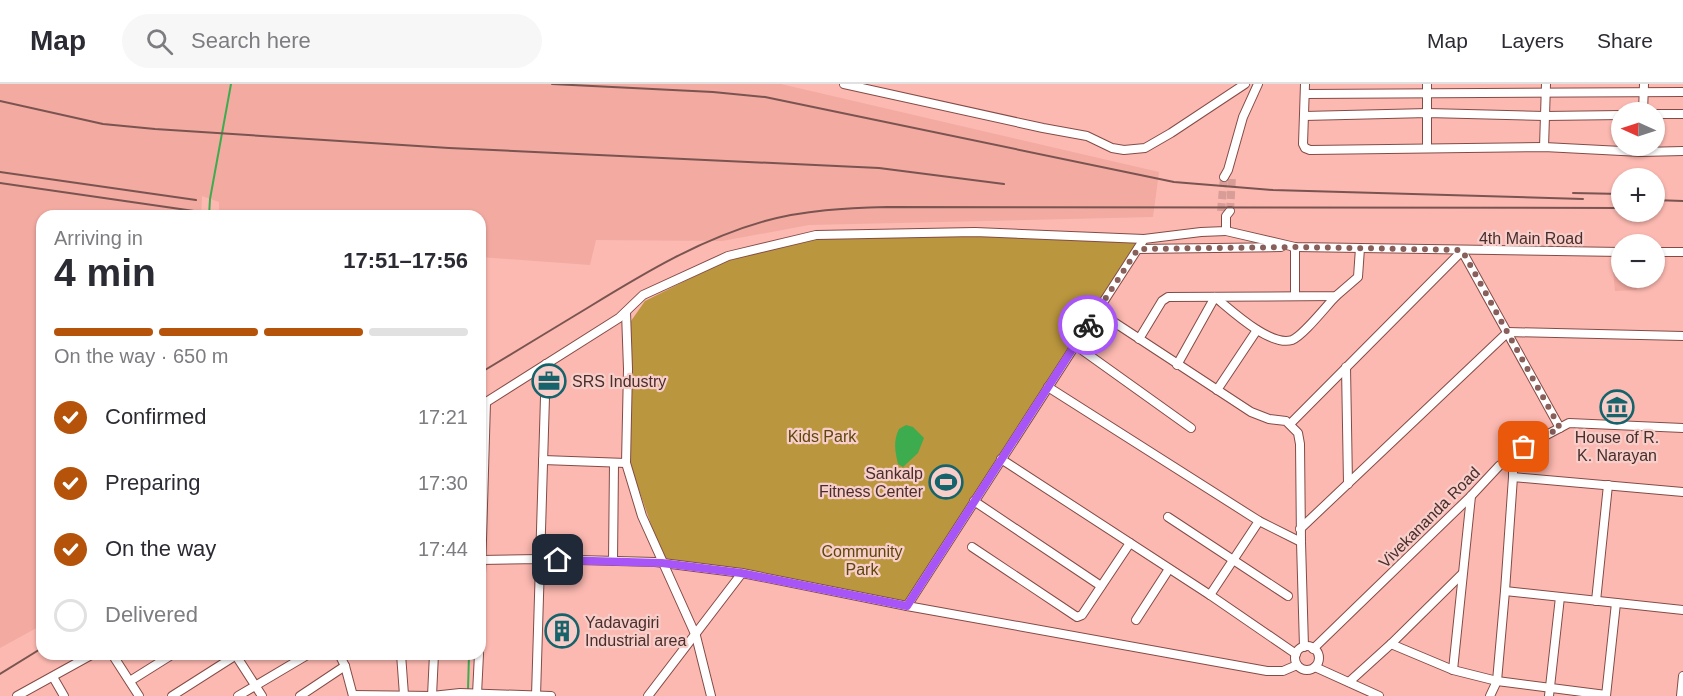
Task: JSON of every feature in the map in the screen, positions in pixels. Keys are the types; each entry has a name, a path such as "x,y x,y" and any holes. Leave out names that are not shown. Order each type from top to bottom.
{"street":[{"path":"844,84 1087,136 1112,148 1124,150 1145,148 1245,84"},
{"path":"1228,175 1243,117 1258,84"},
{"path":"1305,84 1303,144 1310,150 1611,148"},
{"path":"1544,147 1546,84"},
{"path":"1644,84 1644,102"},
{"path":"1305,94 1428,88 1546,94 1683,92"},
{"path":"1427,148 1428,88"},
{"path":"1304,116 1428,113 1611,115"},
{"path":"1665,114 1683,114"},
{"path":"1665,150 1683,151"},
{"path":"1226,213 1226,231"},
{"name":"4th Main Road","path":"486,402 626,312 643,295 728,256 816,236 975,232 1144,239 1226,231 1295,247 1611,252"},
{"path":"907,606 1144,239"},
{"path":"1138,249 1295,247 1295,296"},
{"path":"1215,297 1257,330 1273,338 1292,340 1300,335 1336,296 1358,277 1360,248"},
{"path":"1290,424 1462,250 1560,428"},
{"path":"1665,252 1683,252"},
{"path":"1139,339 1162,301 1168,297 1336,296"},
{"path":"1177,365 1215,297"},
{"path":"1097,311 1251,412 1263,418 1286,421 1298,434 1304,647"},
{"path":"626,312 628,369 626,463 642,516 696,636 711,696"},
{"path":"1217,390 1257,330"},
{"path":"1300,529 1508,332 1683,336"},
{"path":"1075,345 1191,428"},
{"path":"536,696 546,364"},
{"path":"1347,367 1348,484"},
{"path":"1048,387 1259,521 1300,542"},
{"name":"Vivekananda Road","path":"1314,649 1471,496 1498,466 1524,447 1569,423 1683,428"},
{"path":"1001,459 1296,654"},
{"path":"543,460 626,463"},
{"path":"1490,696 1497,681 1505,591 1513,477 1513,467 1509,460"},
{"path":"613,561 614,463"},
{"path":"1513,477 1683,492"},
{"path":"1596,601 1608,485"},
{"path":"1453,670 1471,496"},
{"path":"974,501 1101,586"},
{"path":"1167,517 1288,596"},
{"path":"1210,595 1259,521"},
{"path":"972,547 1077,616 1082,615 1130,543"},
{"path":"486,560 540,559 662,563 741,573 907,606 1267,671 1283,671 1297,665"},
{"path":"1136,620 1169,568"},
{"path":"648,696 696,636 741,573"},
{"path":"1349,682 1392,644 1462,574"},
{"path":"1505,591 1683,610"},
{"path":"1549,692 1560,597"},
{"path":"1392,644 1453,670 1497,681 1549,692 1606,696 1616,603"},
{"path":"1304,647 1314,649 1318,657 1315,667"},
{"path":"1296,654 1304,647"},
{"path":"1296,654 1297,665"},
{"path":"17,696 83,660"},
{"path":"116,660 139,696"},
{"path":"130,681 163,660"},
{"path":"172,696 227,660"},
{"path":"240,660 262,696"},
{"path":"238,696 299,660"},
{"path":"342,660 355,695 432,696 460,693 550,696"},
{"path":"401,660 404,696"},
{"path":"432,696 434,660"},
{"path":"476,694 479,660"},
{"path":"1297,665 1306,670 1315,667 1379,696"},
{"path":"300,696 345,666"},
{"path":"1681,696 1683,676"},
{"path":"53,677 64,696"}],"shaded area":[{"path":"0,84 781,84 1159,172 1153,217 809,225 722,241 596,240 590,265 486,257 486,210 219,210 219,202 202,196 201,210 36,210 36,628 0,648"},
{"path":"1615,288 1637,288 1637,290 1615,291"},
{"path":"906,425 913,427 924,438 918,453 903,467 898,464 895,442 899,429"}],"green space":[{"path":"976,235 1139,242 905,603 743,570 663,559 630,464 631,321 645,301 725,261 817,239"}],"waterway":[{"path":"209,210 231,84"},
{"path":"468,690 469,660"}],"tunnel":[{"path":"1221,211 1224,177"},
{"path":"1230,211 1232,177"}],"railway":[{"path":"552,84 713,92 765,97 1174,182 1273,190 1583,199"},
{"path":"0,101 103,124 155,129 449,148 879,168 1004,184"},
{"path":"0,172 196,200"},
{"path":"0,183 187,210"},
{"path":"1573,193 1611,194"},
{"path":"1665,200 1683,201"},
{"path":"486,369 632,281 696,247 741,228 780,217 810,212 887,207 1611,208"},
{"path":"0,674 36,652"}],"way so far":[{"path":"1088,325 1138,249 1295,247 1462,250 1560,428 1524,447"}],"place":[{"name":"SRS Industry","path":"549,381"},
{"name":"House of R. K. Narayan","path":"1617,407"},
{"name":"Sankalp Fitness Center","path":"946,482"},
{"name":"Yadavagiri Industrial area","path":"562,631"}],"route":[{"path":"558,560 655,562 741,573 907,606 1088,325"}],"park label":[{"name":"Kids Park","path":"822,436"},
{"name":"Community Park","path":"862,560"}]}
